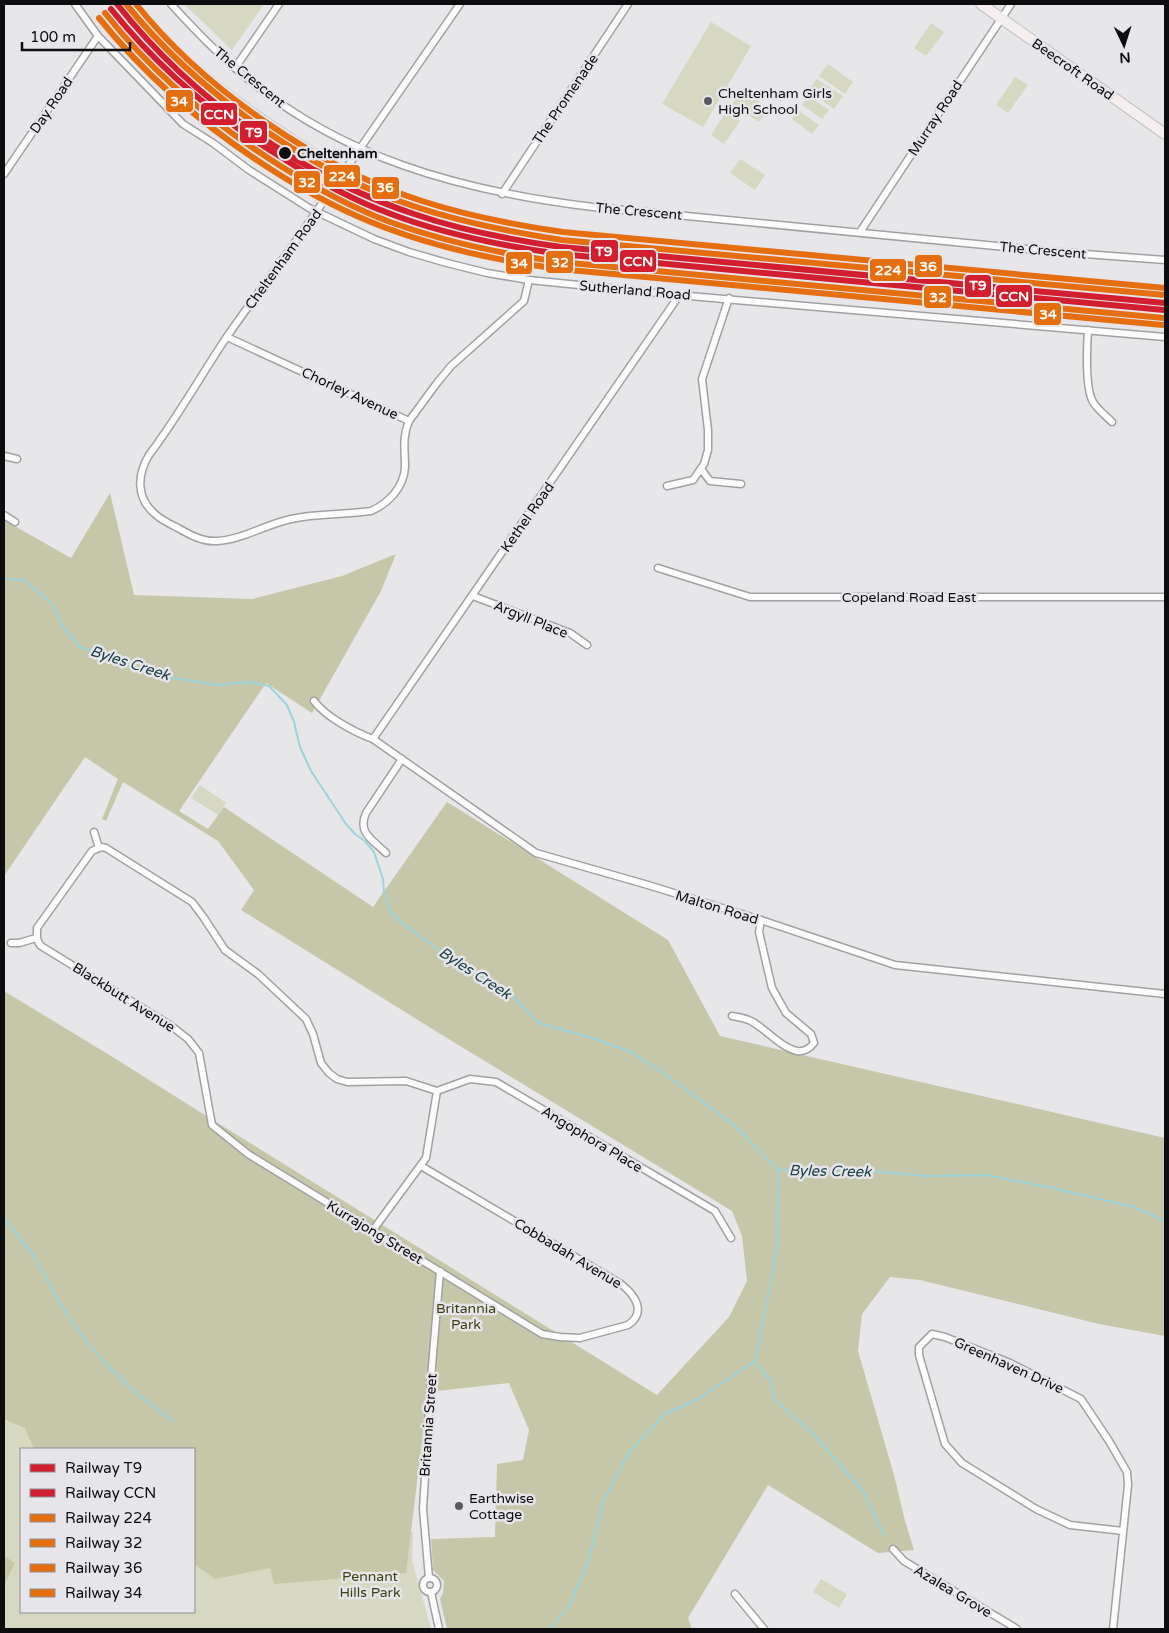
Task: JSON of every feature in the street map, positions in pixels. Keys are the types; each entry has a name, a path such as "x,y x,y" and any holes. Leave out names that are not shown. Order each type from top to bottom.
{"main road":[{"name":"Beecroft Road","path":"980,4 1165,134"}],"street":[{"name":"Sutherland Road","path":"75,4 98,36 183,124 213,143 249,170 317,212 374,239 409,252 471,269 529,280 678,295 1165,337"},
{"name":"The Crescent","path":"171,4 235,68 266,93 328,133 360,149 427,174 502,194 546,202 593,207 1058,252 1165,260"},
{"path":"235,68 279,4"},
{"name":"Cheltenham Road","path":"409,421 404,436 405,466 401,483 392,496 379,507 371,510 291,519 236,537 217,541 198,538 160,518 147,505 142,495 140,476 144,462 227,337 317,212 460,4"},
{"name":"The Promenade","path":"502,194 628,4"},
{"name":"Murray Road","path":"860,232 1011,4"},
{"name":"Day Road","path":"4,174 98,36"},
{"name":"Chorley Avenue","path":"227,337 409,421 451,366 524,301 529,280"},
{"name":"Kethel Road","path":"373,739 678,295"},
{"path":"668,486 691,482 701,469 706,457 709,442 702,379 729,298"},
{"path":"1088,330 1086,349 1088,381 1092,401 1112,422"},
{"path":"4,456 17,458"},
{"path":"701,469 710,481 741,484"},
{"path":"4,515 14,522"},
{"name":"Copeland Road East","path":"658,568 750,597 1165,597"},
{"name":"Argyll Place","path":"473,596 570,633 587,645"},
{"name":"Malton Road","path":"314,701 322,709 356,732 373,739 536,853 761,920 895,965 1165,994"},
{"path":"386,853 365,833 362,822 402,759"},
{"path":"94,832 98,848"},
{"path":"11,943 19,943 36,938 37,928 92,851 101,847 106,848 192,902 225,950 258,974 306,1018 313,1034 321,1063 337,1079 347,1082 406,1081 437,1091 426,1158 374,1230"},
{"path":"732,1016 748,1019 761,1026 783,1044 798,1051 810,1048 814,1043 811,1034 786,1013 772,988 760,932 761,920"},
{"name":"Blackbutt Avenue","path":"36,938 41,946 180,1031 188,1039 199,1053 212,1125"},
{"name":"Angophora Place","path":"437,1091 470,1079 496,1082 715,1211 731,1238"},
{"name":"Kurrajong Street","path":"212,1125 248,1154 542,1334"},
{"name":"Cobbadah Avenue","path":"421,1166 622,1284 630,1291 638,1304 636,1317 628,1325 580,1338 560,1338 542,1334"},
{"name":"Britannia Street","path":"439,1629 431,1592 436,1589 437,1584 429,1578 423,1509 440,1271"},
{"name":"Greenhaven Drive","path":"1113,1629 1128,1485 1127,1472 1081,1398 1010,1363 946,1337 932,1334 919,1347 921,1364 945,1444 962,1462 1036,1509 1070,1525 1123,1532"},
{"name":"Azalea Grove","path":"893,1549 904,1562 1017,1629"},
{"path":"735,1594 764,1629"}],"green space":[{"path":"184,4 264,4 232,50"},
{"path":"711,22 751,46 703,127 662,104"},
{"path":"931,23 944,32 926,56 914,48"},
{"path":"828,64 853,82 845,94 819,76"},
{"path":"1015,77 1028,85 1008,113 996,105"},
{"path":"817,79 843,96 834,109 808,91"},
{"path":"741,90 768,108 759,122 732,104"},
{"path":"808,96 829,110 822,119 802,105"},
{"path":"798,110 819,125 812,134 792,119"},
{"path":"726,112 740,121 724,144 711,135"},
{"path":"740,159 765,175 755,190 730,173"},
{"path":"270,162 312,189 309,198 256,166"},
{"name":"Britannia Park","path":"110,493 134,595 252,599 342,576 396,554 381,591 312,713 266,683 179,811 208,829 224,807 373,907 447,802 668,940 720,1036 1165,1138 1165,1336 1099,1324 920,1280 890,1277 862,1314 858,1351 914,1550 878,1553 768,1485 688,1618 692,1629 447,1629 440,1599 443,1593 444,1581 433,1570 431,1539 495,1537 497,1464 523,1460 529,1430 509,1383 428,1392 406,1573 274,1584 270,1568 215,1579 195,1565 195,1448 34,1448 25,1428 4,1419 4,991 657,1395 729,1317 747,1281 742,1236 732,1211 442,1035 241,910 254,890 218,841 123,782 106,821 102,819 118,779 85,757 4,876 4,520 71,558"},
{"path":"200,785 226,803 218,815 191,798"},
{"name":"Pennant Hills Park","path":"4,1383 88,1448 20,1448 20,1613 195,1613 195,1531 383,1537 413,1532 412,1560 431,1629 4,1629"},
{"path":"4,1556 15,1563 4,1585"},
{"path":"821,1579 847,1594 839,1608 813,1592"}],"waterway":[{"name":"Byles Creek","path":"4,579 24,580 52,604 63,627 80,647 161,676 218,685 248,682 269,686 287,705 294,722 300,747 311,771 346,824 374,852 383,879 384,893 390,912 450,958 509,993 539,1023 592,1038 631,1052 662,1072 734,1125 778,1170 846,1169 929,1176 987,1175 1134,1207 1165,1221"},
{"path":"550,1629 570,1604 589,1559 602,1504 629,1452 665,1414 698,1399 755,1361 777,1249 778,1171"},
{"path":"4,1218 36,1260 58,1301 85,1340 126,1384 173,1421"},
{"path":"755,1362 770,1380 774,1399 814,1435 863,1491 884,1535"}],"railway":[{"path":"134,4 174,45 217,81 263,115 334,162 370,182 394,194 444,212 501,226 559,235 1165,291"}],"rail line":[{"name":"T9","path":"117,4 146,39 214,102 252,131 291,157 332,180 374,199 452,226 506,238 561,247 1165,303"},
{"name":"224","path":"126,4 182,64 249,119 284,143 358,184 396,200 457,219 499,229 562,240 1165,295"},
{"name":"36","path":"136,4 164,36 229,95 304,147 383,187 474,216 563,232 1165,288"},
{"name":"CCN","path":"111,9 129,31 169,72 211,108 257,142 307,174 348,196 391,214 433,228 496,243 560,254 1164,310"},
{"name":"32","path":"105,13 143,57 164,77 207,115 254,149 305,181 347,203 390,222 432,236 495,251 560,262 1164,318"},
{"name":"34","path":"99,18 137,62 158,82 201,120 248,154 299,187 342,209 386,228 428,242 493,258 559,269 1163,325"}],"place":[{"name":"Cheltenham Girls High School","path":"708,101"},
{"name":"Cheltenham","path":"285,153"},
{"name":"Earthwise Cottage","path":"459,1506"}]}
